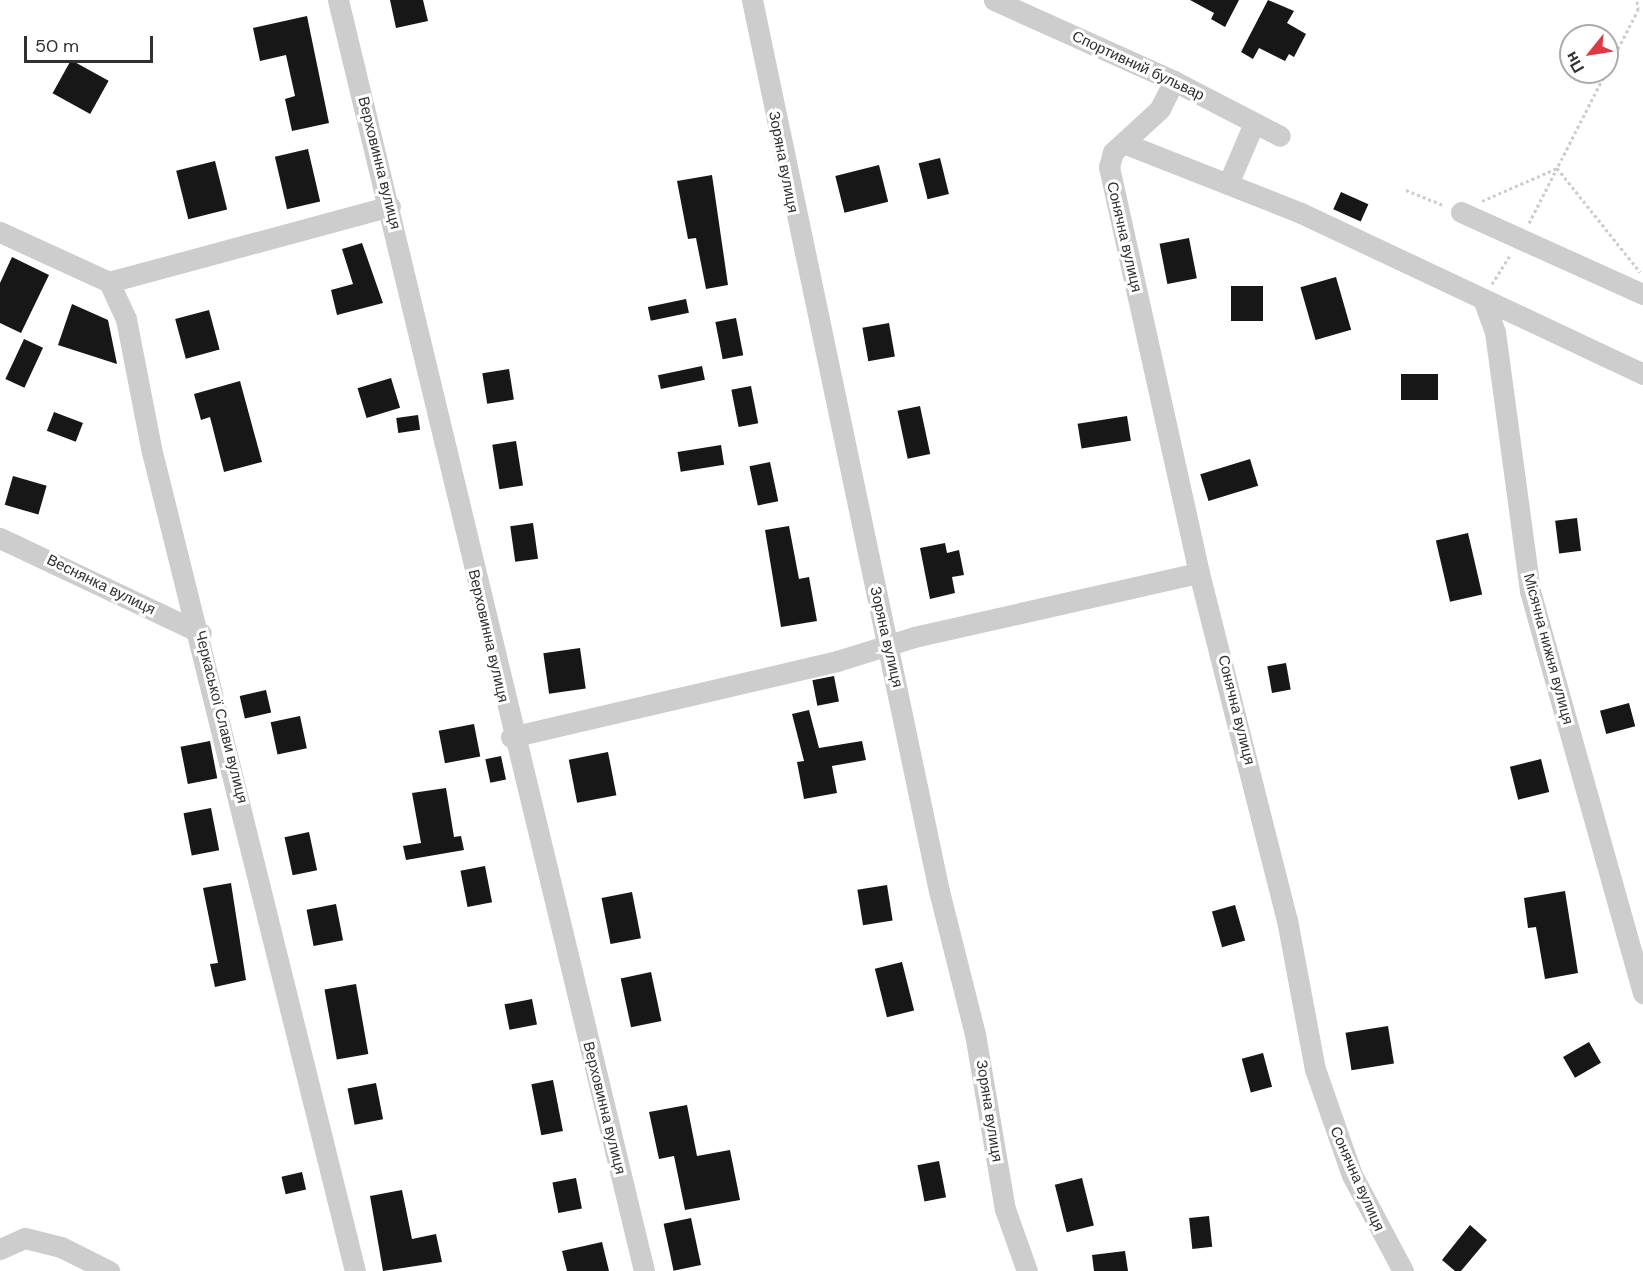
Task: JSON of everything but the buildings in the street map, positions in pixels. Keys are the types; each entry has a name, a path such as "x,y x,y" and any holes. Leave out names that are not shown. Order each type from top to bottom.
{"street":[{"name":"Верховинна вулиця","path":"338,0 390,206 512,737 644,1271"},
{"name":"Зоряна вулиця","path":"752,0 796,229 889,645 953,958 983,1071 1005,1209 1027,1271"},
{"name":"Спортивний бульвар","path":"994,0 1174,81 1280,136"},
{"name":"Сонячна вулиця","path":"1174,81 1160,109 1126,144 1113,153 1109,167 1199,573 1287,920 1316,1069 1352,1175 1403,1271"},
{"path":"1228,184 1254,123"},
{"path":"1126,144 1228,184 1643,374"},
{"path":"0,232 109,282 390,206"},
{"path":"1461,212 1643,294"},
{"name":"Черкаської Слави вулиця","path":"109,282 126,319 152,448 201,633 355,1271"},
{"name":"Місячна нижня вулиця","path":"1483,299 1495,332 1530,591 1643,993"},
{"name":"Веснянка вулиця","path":"0,538 201,633"},
{"path":"512,737 889,645 1199,573"},
{"path":"0,1249 25,1238 61,1247 109,1271"}],"path":[{"path":"1619,46 1638,10 1637,0"},
{"path":"1406,190 1461,212 1557,168 1599,84"},
{"path":"1557,168 1643,275"}]}
